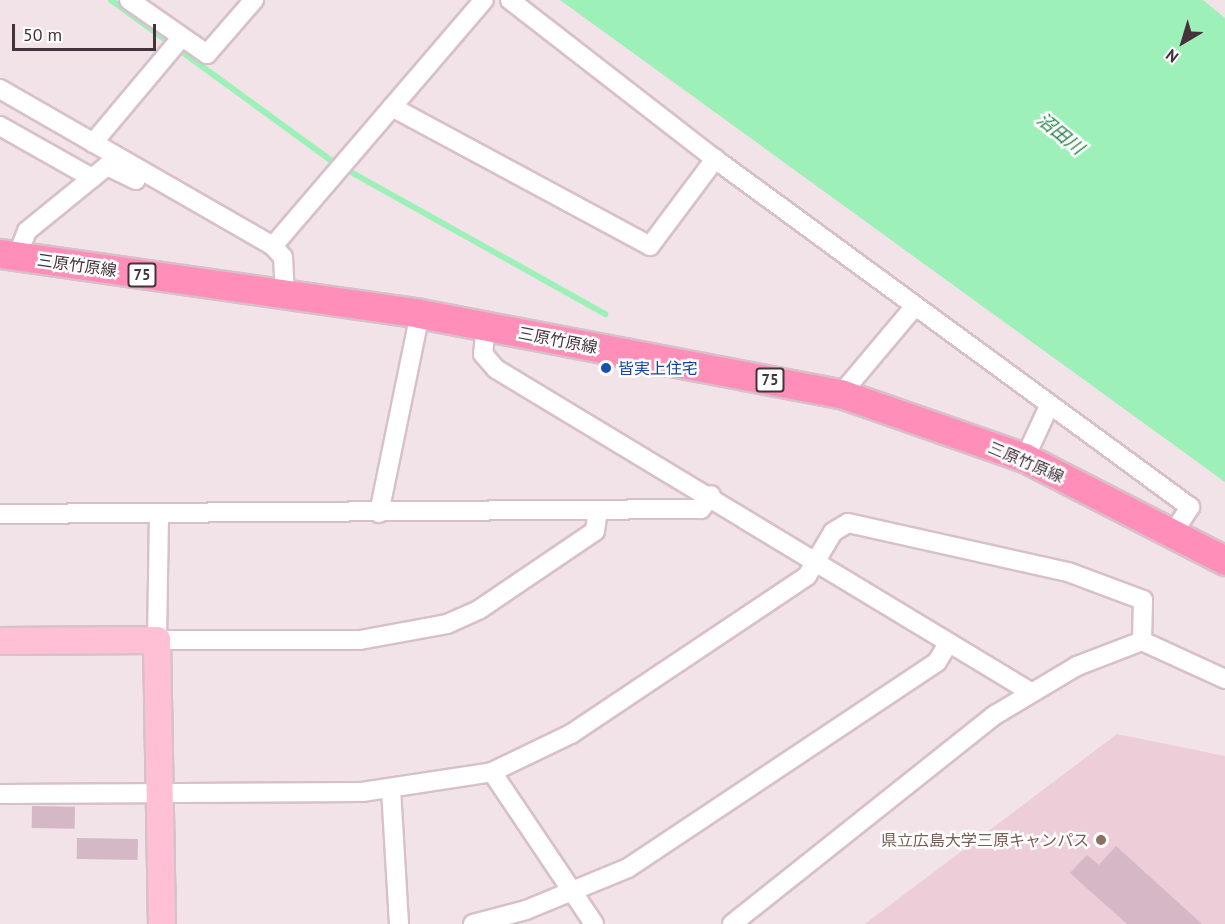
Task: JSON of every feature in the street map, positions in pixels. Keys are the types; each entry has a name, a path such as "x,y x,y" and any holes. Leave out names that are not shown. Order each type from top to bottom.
{"main road":[{"name":"三原竹原線","path":"9,256 420,314 841,394 1025,458 1225,561"}],"street":[{"path":"139,3 181,38 207,54 254,0"},
{"path":"273,246 484,0"},
{"path":"510,0 715,159 1049,406 1190,507 1173,533"},
{"path":"93,143 181,38"},
{"path":"0,89 273,246 283,257 285,295"},
{"path":"392,107 650,246 715,159"},
{"path":"0,126 92,178"},
{"path":"9,256 27,231 107,166 154,190 161,182"},
{"path":"841,394 915,306"},
{"path":"379,513 420,314"},
{"path":"486,326 483,354 496,369 711,495 948,644 1029,691"},
{"path":"1025,458 1049,406"},
{"path":"0,514 701,509 711,495"},
{"path":"0,641 360,640 447,624 480,609 595,531 598,510"},
{"path":"159,514 157,640 162,924"},
{"path":"0,794 391,789 492,772 571,734 807,576 833,532 848,523 1068,572 1143,600 1142,641"},
{"path":"732,924 1029,691 1115,648 1142,641 1225,679"},
{"path":"473,924 573,893 628,868 937,662 948,644"},
{"path":"492,772 594,924"},
{"path":"391,789 399,924"}],"shaded area":[{"name":"県立広島大学三原キャンパス","path":"1117,734 1225,756 1225,924 865,924"}],"water":[{"name":"沼田川","path":"560,0 1203,0 1225,18 1225,482"}],"building":[{"path":"32,806 75,807 75,829 32,828"},
{"path":"77,838 138,839 138,860 77,859"},
{"path":"1116,846 1202,924 1127,924 1070,873 1087,855 1099,865"}],"waterway":[{"path":"111,0 333,162 605,314"}],"place":[{"name":"皆実上住宅","path":"606,368"},
{"name":"県立広島大学三原キャンパス","path":"1101,840"}]}
